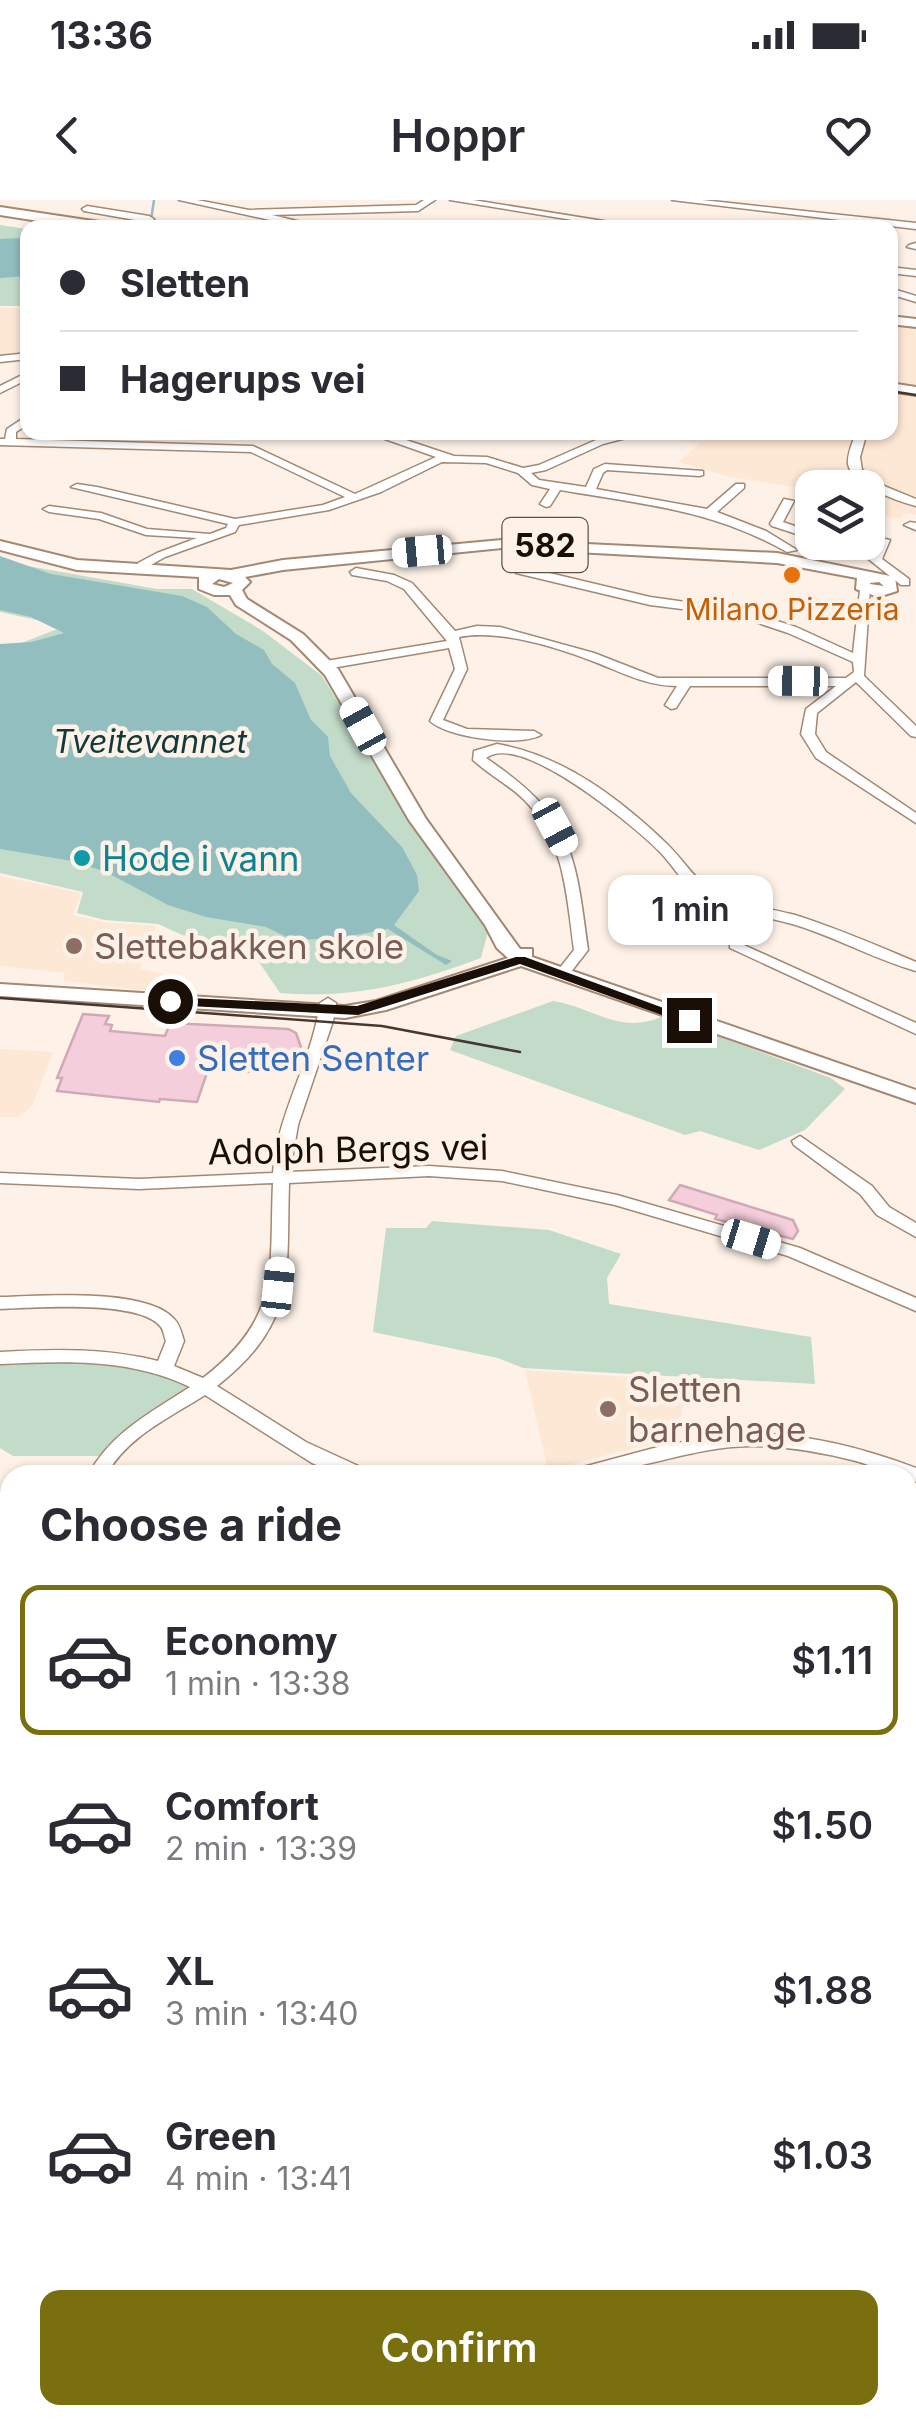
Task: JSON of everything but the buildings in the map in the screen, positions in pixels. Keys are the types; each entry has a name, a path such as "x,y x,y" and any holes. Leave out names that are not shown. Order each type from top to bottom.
{"highway":[{"path":"0,211 60,220"}],"main road":[{"name":"582","path":"224,583 272,571 422,551 530,544 766,558 867,584 900,588"},
{"path":"0,545 78,566 150,568 224,583 232,605 264,617 296,636 326,665 418,820 519,954 916,1096"},
{"path":"0,990 220,1004 379,1006 519,954"}],"street":[{"path":"184,200 284,220"},
{"path":"455,200 608,220"},
{"path":"677,200 861,220"},
{"path":"250,213 425,204 530,220"},
{"path":"567,205 613,220"},
{"path":"88,209 148,220"},
{"path":"384,440 445,458 487,460 522,471 536,482 710,511 770,536 791,550"},
{"path":"522,471 542,468 611,440"},
{"path":"860,440 854,462 858,472 883,490 916,503"},
{"path":"5,442 253,449 355,498"},
{"path":"78,487 129,497 173,512 236,522 298,514 355,498 445,458"},
{"path":"672,469 682,458"},
{"path":"590,490 603,467 699,473"},
{"path":"546,504 558,486"},
{"path":"710,511 740,486"},
{"path":"788,501 776,521 795,532"},
{"path":"50,509 101,516 146,532 216,536"},
{"path":"150,568 161,555 230,530 236,522"},
{"path":"770,536 790,531"},
{"path":"866,613 900,588 876,560"},
{"path":"520,570 650,601 759,619 860,661"},
{"path":"356,572 404,583 454,639 461,669 436,721 440,726 462,732 534,734"},
{"path":"867,584 866,613 859,637 860,661 853,680 811,712 808,734 821,755 916,819"},
{"path":"326,665 454,639 477,630 500,631 590,656 648,680 853,680 915,732"},
{"path":"671,705 684,683"},
{"path":"565,971 581,950 566,848 555,827 526,792 480,760 479,754 486,748 513,749 562,770 647,834 698,887 720,899 789,918 916,967"},
{"path":"734,945 916,1029"},
{"path":"103,1465 124,1439 205,1386 250,1346 273,1304 280,1267 284,1145 328,1007"},
{"path":"800,1142 866,1190 884,1211 916,1230"},
{"name":"Adolph Bergs vei","path":"0,1178 139,1184 429,1171 532,1180 632,1204 794,1252 916,1305"},
{"path":"0,1303 111,1304 158,1312 174,1330 173,1353 164,1369"},
{"path":"0,1358 89,1356 164,1369 205,1386 301,1449 337,1465"},
{"path":"614,1465 680,1446 743,1437 832,1448 885,1465"}],"shaded area":[{"path":"0,307 20,308 20,355 0,357"},
{"path":"898,326 916,328 916,515 905,513 900,519 885,515 885,470 795,470 795,487 726,476 679,462 699,444 678,440 898,440"},
{"name":"Slettebakken skole","path":"0,876 81,893 73,915 156,926 140,969 174,976 168,993 63,981 65,973 0,966"},
{"path":"0,1049 53,1052 32,1106 18,1117 0,1117"},
{"name":"Sletten barnehage","path":"525,1370 688,1381 677,1437 568,1465 547,1465"}],"green space":[{"path":"0,225 20,228 20,306 0,306"},
{"name":"Tveitevannet","path":"0,561 157,589 192,589 263,631 322,676 401,804 488,932 481,958 382,988 333,994 280,993 250,949 182,935 158,924 105,920 77,913 83,892 0,873 0,644 19,644 65,626 0,612"},
{"path":"553,1001 620,1022 663,1016 831,1078 845,1089 805,1130 759,1150 700,1131 685,1135 450,1050 456,1036"},
{"path":"432,1221 549,1230 621,1254 607,1278 609,1304 811,1337 815,1384 523,1368 498,1358 373,1332 386,1228 426,1228"},
{"path":"86,1360 142,1368 195,1386 121,1434 102,1456 13,1456 0,1448 0,1362"}],"water":[{"path":"20,238 20,277 0,278 0,239"},
{"name":"Tveitevannet","path":"0,556 51,574 182,596 207,607 236,634 264,650 272,664 295,683 311,720 328,737 330,756 351,793 402,847 417,875 419,891 394,925 452,961 446,965 388,929 340,938 293,940 266,927 206,917 168,905 106,872 72,861 0,849 0,644 31,642 64,633 31,617 0,610"}],"waterway":[{"path":"151,220 154,200"}],"tram line":[{"path":"898,392 916,395"},
{"path":"0,998 382,1026 520,1052"}],"place":[{"name":"Milano Pizzeria","path":"792,575"},
{"name":"Hode i vann","path":"82,858"},
{"name":"Slettebakken skole","path":"74,946"},
{"name":"Sletten Senter","path":"177,1058"},
{"name":"Sletten barnehage","path":"608,1409"}],"route":[{"path":"170,1001 345,1012 379,1006 520,960 689,1020"}]}
